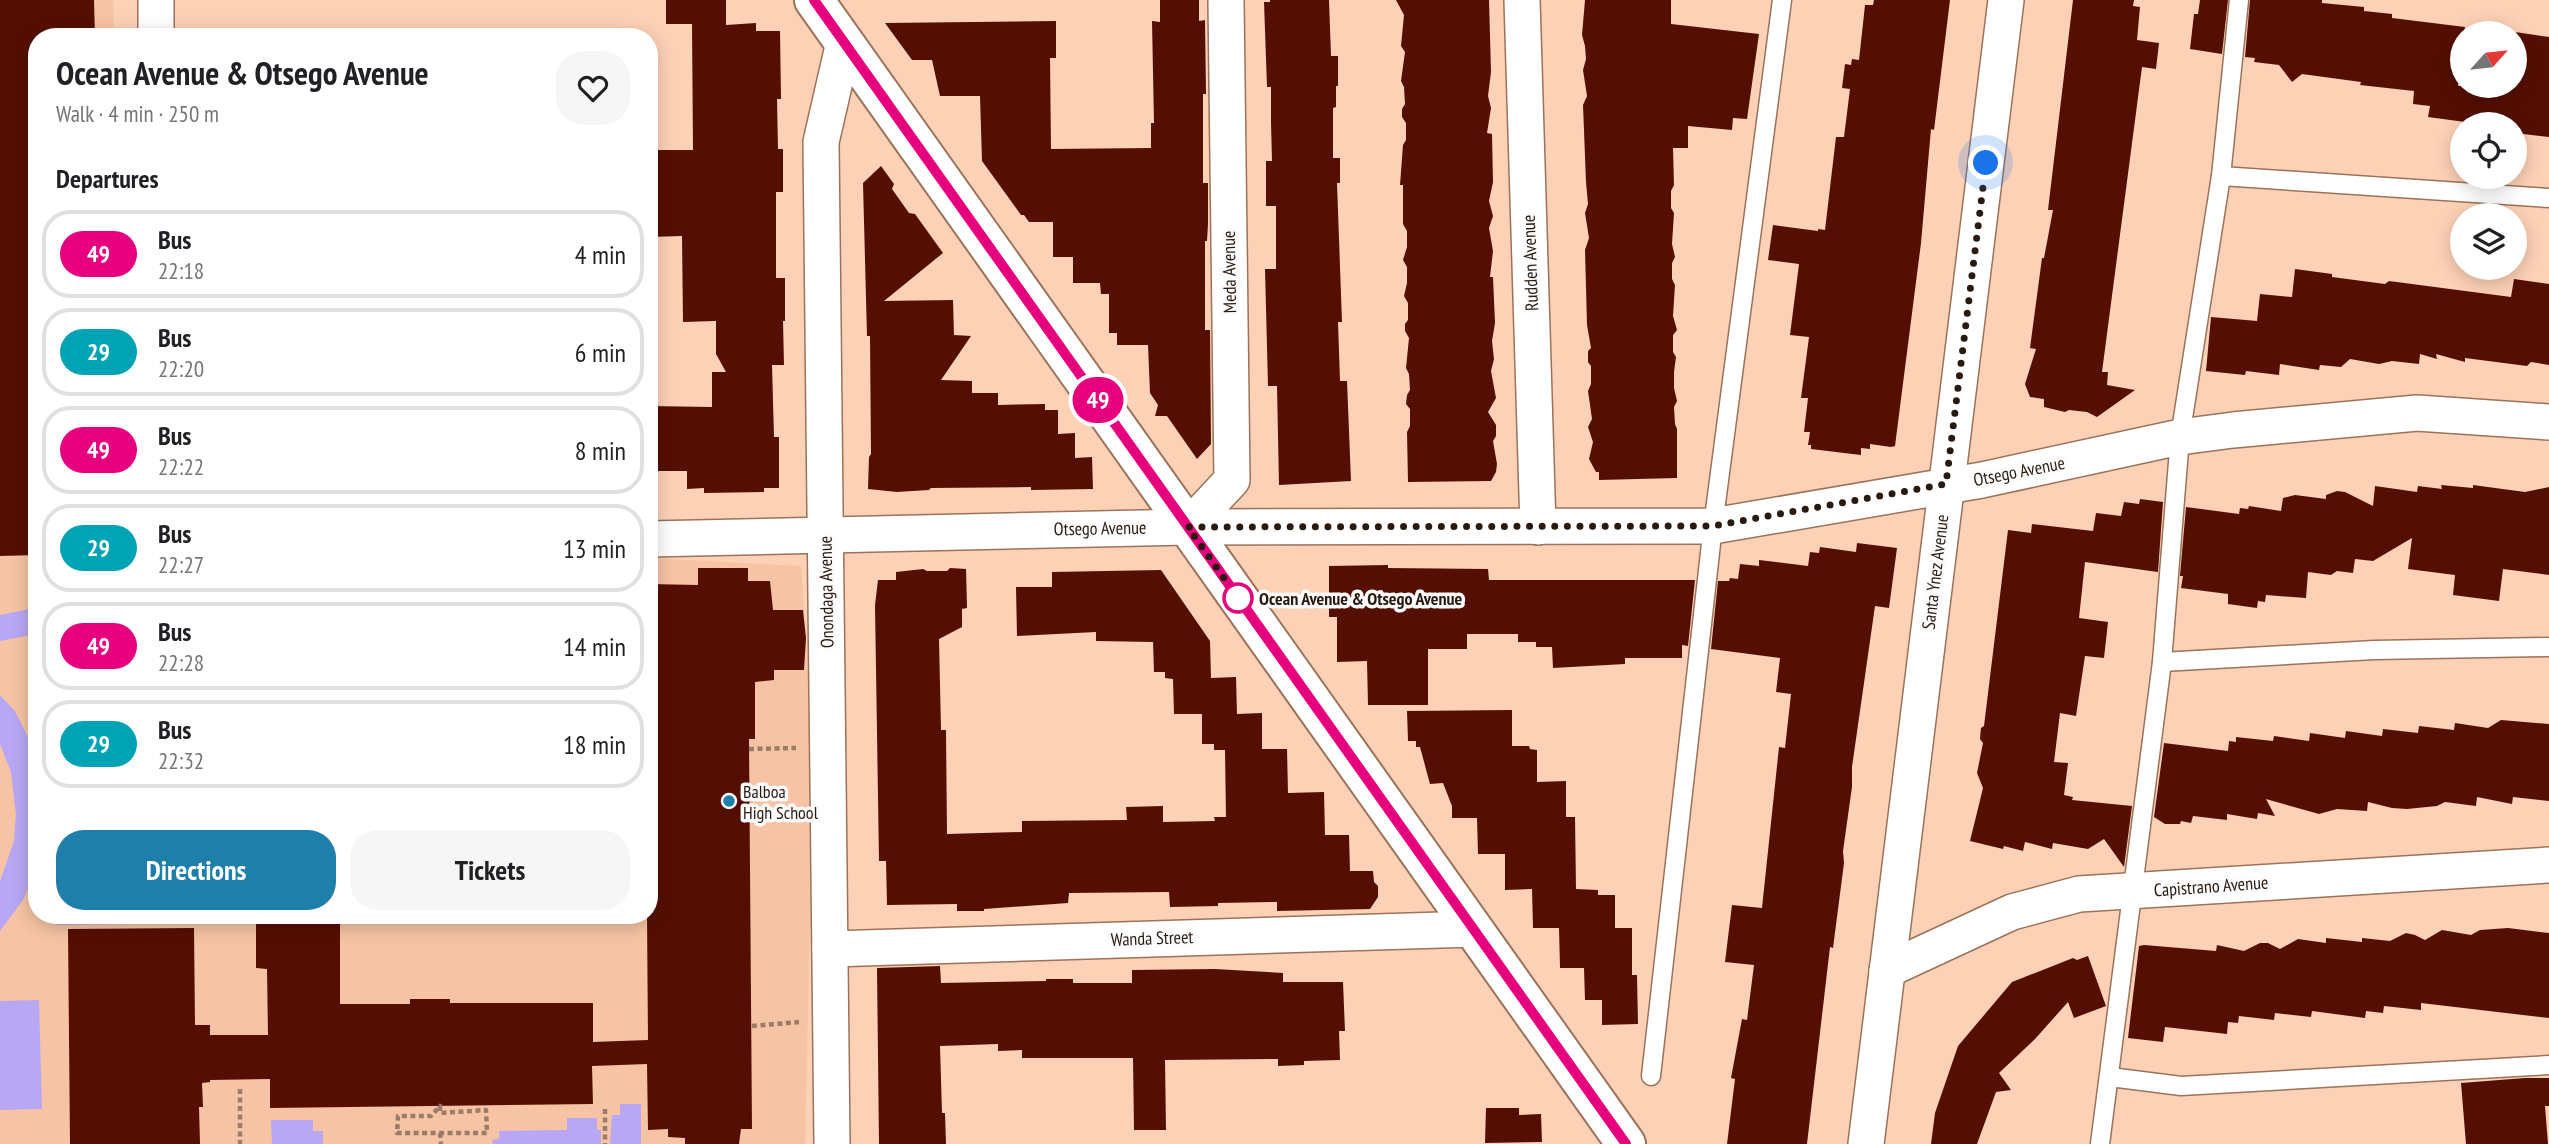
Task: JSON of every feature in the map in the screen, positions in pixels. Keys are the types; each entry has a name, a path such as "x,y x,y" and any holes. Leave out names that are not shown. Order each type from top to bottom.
{"main road":[{"path":"814,0 1626,1144"}],"street":[{"path":"156,0 156,28"},
{"name":"Meda Avenue","path":"1188,527 1232,480 1226,0"},
{"name":"Rudden Avenue","path":"1522,0 1538,527"},
{"name":"Santa Ynez Avenue","path":"1866,1144 2006,0"},
{"name":"Onondaga Avenue","path":"832,1144 821,142 844,43"},
{"name":"Otsego Avenue","path":"658,539 1188,527 1713,526 1946,484 1982,480 2180,437 2232,429 2417,413 2549,422"},
{"name":"Capistrano Avenue","path":"1887,970 2012,912 2079,894 2549,865"},
{"name":"Wanda Street","path":"830,949 1474,929"}],"lane":[{"path":"1651,1076 1713,526 1782,0"},
{"path":"2100,1144 2162,662 2180,437 2221,176 2239,0"},
{"path":"2221,176 2549,198"},
{"path":"2162,662 2374,650 2549,647"},
{"path":"2109,1077 2181,1086 2549,1065"}],"path":[{"path":"749,749 803,748"},
{"path":"752,1026 803,1022"},
{"path":"240,1089 240,1144"},
{"path":"440,1106 440,1113 486,1110 487,1133 440,1133 397,1133 397,1116 431,1115 440,1106"},
{"path":"605,1109 605,1144"},
{"path":"440,1133 441,1144"}],"shaded area":[{"name":"Balboa High School","path":"0,0 113,0 114,28 28,28 28,924 658,924 658,558 801,566 809,686 810,920 805,1144 0,1144"},
{"path":"28,609 28,636 0,641 0,615"},
{"path":"0,695 15,711 28,738 28,889 0,931 0,881 14,841 16,814 11,772 0,744"},
{"path":"57,924 130,924 57,925"},
{"path":"39,1000 42,1109 0,1110 0,1001"},
{"path":"620,1104 641,1104 641,1144 610,1144 612,1115 620,1115"},
{"path":"567,1118 597,1118 597,1130 601,1130 601,1144 493,1144 492,1140 499,1139 499,1131 567,1130"},
{"path":"271,1120 313,1120 313,1131 323,1131 323,1144 272,1144"}],"building":[{"path":"0,0 94,0 95,28 28,28 28,555 0,556"},
{"path":"666,0 726,0 726,25 756,23 756,31 780,31 781,99 777,99 778,149 783,149 783,192 776,192 776,278 785,278 784,365 772,365 774,437 779,437 779,488 764,488 764,492 704,493 704,488 687,489 687,471 658,471 658,406 712,407 712,372 726,372 716,354 716,321 683,322 682,236 658,237 658,150 693,150 692,24 666,24"},
{"path":"1160,0 1199,0 1199,21 1205,20 1203,183 1208,183 1208,224 1205,241 1205,330 1210,330 1211,444 1197,459 1167,416 1155,416 1158,405 1150,393 1148,345 1117,345 1117,333 1109,333 1109,294 1101,294 1100,283 1073,283 1073,257 1053,257 1053,222 1029,222 982,161 980,96 940,96 932,60 912,60 885,23 1056,21 1056,58 1050,58 1051,149 1151,148 1151,123 1154,123 1152,21 1160,22"},
{"path":"1329,0 1331,56 1338,56 1336,107 1333,108 1333,158 1340,158 1340,183 1337,183 1342,322 1338,322 1340,381 1347,381 1351,481 1279,485 1277,386 1268,386 1265,269 1276,269 1276,206 1266,206 1266,161 1272,161 1271,87 1267,87 1264,2"},
{"path":"1396,0 1489,0 1491,72 1488,96 1491,108 1487,133 1492,134 1493,182 1489,201 1493,216 1489,228 1493,251 1490,277 1493,277 1495,323 1491,371 1496,398 1488,412 1496,425 1493,441 1497,464 1491,481 1408,482 1407,432 1410,426 1410,409 1406,404 1410,390 1406,368 1409,338 1405,331 1408,303 1404,296 1407,267 1403,260 1407,247 1407,231 1403,224 1403,185 1400,185 1403,145 1406,140 1406,123 1402,117 1405,104 1404,87 1401,81 1405,52 1401,46 1404,15"},
{"path":"1585,0 1671,0 1671,24 1759,34 1747,119 1733,118 1732,130 1688,126 1688,148 1673,148 1674,185 1671,191 1671,208 1674,213 1672,244 1675,257 1672,263 1672,279 1675,285 1673,316 1677,330 1673,335 1673,352 1676,357 1674,388 1677,401 1674,407 1677,478 1599,480 1599,472 1596,472 1589,459 1593,442 1588,427 1592,419 1588,391 1591,384 1591,366 1588,362 1588,351 1591,348 1587,325 1585,250 1589,238 1585,213 1588,204 1583,105 1587,96 1582,35"},
{"path":"1874,0 1950,0 1934,130 1931,129 1921,243 1895,446 1870,444 1870,449 1861,448 1861,455 1811,449 1811,445 1808,445 1810,432 1804,432 1808,398 1801,398 1809,337 1790,335 1799,264 1768,260 1773,225 1825,230 1836,137 1844,137 1850,89 1842,88 1845,64 1851,65 1852,59 1859,60 1865,5 1873,5"},
{"path":"2073,0 2134,0 2133,6 2140,7 2137,40 2159,43 2156,69 2142,67 2102,372 2108,372 2107,385 2135,390 2097,417 2087,412 2065,412 2044,407 2044,399 2030,397 2025,384 2036,349 2030,348 2042,258 2053,210 2048,210"},
{"path":"2200,0 2228,0 2222,54 2190,49 2194,14 2198,14"},
{"path":"2250,0 2322,0 2322,3 2364,7 2364,11 2392,14 2392,18 2450,25 2450,98 2527,98 2527,34 2549,37 2549,137 2527,134 2527,112 2450,112 2450,120 2428,117 2430,106 2413,104 2414,91 2360,85 2361,82 2302,74 2292,82 2279,65 2254,62 2255,58 2245,57"},
{"path":"881,166 894,184 892,189 909,213 915,214 943,253 884,301 953,300 954,335 971,336 941,380 972,381 972,393 998,393 998,405 1045,404 1045,410 1058,410 1058,434 1075,433 1075,458 1092,457 1093,489 931,488 897,492 868,489 871,454 870,336 867,336 863,183"},
{"path":"2295,269 2385,284 2389,281 2511,297 2514,280 2549,284 2549,365 2531,362 2527,366 2465,358 2465,362 2436,354 2437,359 2420,354 2419,364 2392,361 2379,364 2350,359 2341,367 2320,365 2319,370 2280,364 2279,375 2246,371 2245,375 2206,371 2211,317 2257,321 2260,294 2292,297"},
{"path":"2441,485 2473,488 2473,485 2525,492 2549,487 2549,575 2503,569 2499,601 2453,595 2455,575 2408,569 2412,538 2373,561 2355,559 2353,573 2337,571 2331,575 2308,572 2306,598 2266,595 2265,602 2258,601 2257,608 2228,604 2228,594 2181,588 2186,507 2239,514 2240,508 2248,509 2249,506 2281,511 2283,498 2295,495 2326,499 2326,495 2337,491 2345,492 2373,506 2375,486 2417,492 2418,486 2442,489"},
{"path":"2140,499 2163,502 2158,572 2085,562 2079,618 2108,622 2104,658 2085,656 2076,716 2060,713 2054,762 2068,763 2064,795 2073,797 2072,800 2132,806 2124,867 2104,839 2088,849 2053,843 2052,849 2025,842 2023,851 1970,841 1983,788 1977,773 1983,743 1980,739 1981,728 1984,726 2008,530 2031,533 2032,524 2093,531 2096,513 2121,516 2124,502 2139,504"},
{"path":"1857,543 1897,548 1889,608 1875,606 1852,767 1844,863 1833,948 1830,947 1807,1144 1727,1144 1735,1079 1731,1078 1742,1019 1747,1020 1754,965 1725,962 1732,905 1762,908 1779,747 1785,748 1791,694 1776,692 1780,658 1711,649 1718,581 1738,579 1740,564 1759,566 1759,560 1808,566 1810,552 1819,553 1820,547 1856,552"},
{"path":"1388,565 1388,568 1488,569 1489,580 1695,580 1688,646 1682,645 1682,658 1625,658 1625,664 1553,668 1552,647 1536,647 1536,642 1518,642 1518,634 1467,634 1467,649 1428,649 1428,705 1368,705 1367,661 1337,662 1337,617 1329,617 1329,566"},
{"path":"698,568 748,568 748,581 770,581 773,610 803,610 806,638 804,670 774,670 774,680 755,682 755,739 749,739 752,1129 741,1129 739,1144 685,1144 685,1138 668,1137 668,1129 648,1130 647,1064 592,1066 593,1104 270,1108 270,1079 210,1080 202,1083 203,1107 199,1107 200,1144 70,1144 68,929 194,928 195,1025 210,1025 210,1035 268,1035 267,969 256,968 256,924 340,924 340,1004 410,1004 410,999 450,999 450,1003 593,1003 593,1042 648,1040 647,924 658,924 658,584 698,585"},
{"path":"950,568 966,569 967,608 962,609 962,627 939,639 941,730 946,730 947,834 1022,832 1022,821 1127,820 1126,807 1163,806 1163,822 1215,821 1214,817 1226,817 1225,750 1214,750 1214,744 1202,744 1202,714 1174,714 1173,679 1165,678 1165,672 1154,672 1153,642 1096,641 1096,632 1017,636 1016,587 1052,587 1052,572 1161,570 1210,641 1211,678 1236,677 1237,714 1262,713 1262,749 1287,749 1288,793 1324,792 1325,835 1349,835 1350,871 1373,871 1378,897 1370,909 1277,911 1277,902 1170,907 1169,892 1069,893 1068,903 984,911 957,911 957,904 887,905 886,861 879,861 875,605 878,580 896,580 896,572 923,569 947,571"},
{"path":"1512,710 1512,746 1529,746 1530,749 1537,750 1537,782 1566,781 1566,817 1575,817 1576,889 1598,890 1598,895 1615,895 1615,928 1632,928 1632,975 1637,975 1638,1024 1602,1025 1602,1000 1585,1000 1584,968 1560,968 1559,928 1533,928 1532,889 1505,890 1505,854 1478,854 1477,818 1452,818 1452,806 1443,783 1430,784 1420,747 1416,747 1416,741 1408,741 1407,711"},
{"path":"2501,720 2549,724 2549,801 2513,797 2512,804 2477,797 2476,806 2445,802 2437,806 2407,809 2368,802 2367,811 2337,809 2319,814 2266,799 2275,816 2258,813 2257,819 2227,814 2227,820 2193,816 2191,823 2181,821 2180,824 2165,824 2154,817 2164,743 2228,751 2229,741 2236,742 2236,737 2273,741 2274,736 2309,741 2310,733 2345,738 2346,731 2382,736 2383,729 2418,733 2419,726 2454,730 2455,723 2488,728"},
{"path":"2508,928 2549,933 2549,1018 2421,1003 2421,1010 2384,1006 2383,1013 2366,1011 2365,1018 2312,1011 2311,1017 2275,1013 2274,1020 2239,1016 2238,1023 2228,1022 2227,1034 2165,1027 2163,1042 2128,1038 2139,946 2216,951 2217,945 2244,951 2260,943 2268,943 2280,949 2298,939 2326,943 2326,938 2362,942 2362,938 2390,941 2406,933 2425,940 2442,930 2471,935 2480,930"},
{"path":"2088,956 2106,1006 2074,1018 2068,1002 2035,1039 1999,1073 2011,1090 1996,1092 1977,1144 1931,1144 1935,1113 1958,1046 2012,982 2073,958 2077,960"},
{"path":"940,966 941,983 1073,979 1073,983 1132,983 1132,970 1215,969 1283,973 1283,982 1343,982 1345,1031 1339,1031 1340,1060 1304,1061 1304,1065 1278,1066 1278,1059 1165,1060 1166,1130 1134,1130 1133,1058 1022,1058 1022,1050 998,1051 998,1044 940,1046 946,1144 879,1144 877,968"},
{"path":"2549,1078 2549,1106 2545,1106 2548,1144 2466,1144 2461,1083"},
{"path":"1486,1108 1519,1108 1519,1115 1541,1114 1542,1142 1485,1143"}],"bus line":[{"name":"49","path":"814,0 1626,1144"}],"place":[{"name":"Ocean Avenue & Otsego Avenue","path":"1238,598"},
{"name":"Balboa High School","path":"729,801"}],"route":[{"path":"1238,598 1188,527 1713,526 1946,484 1986,163"}]}
